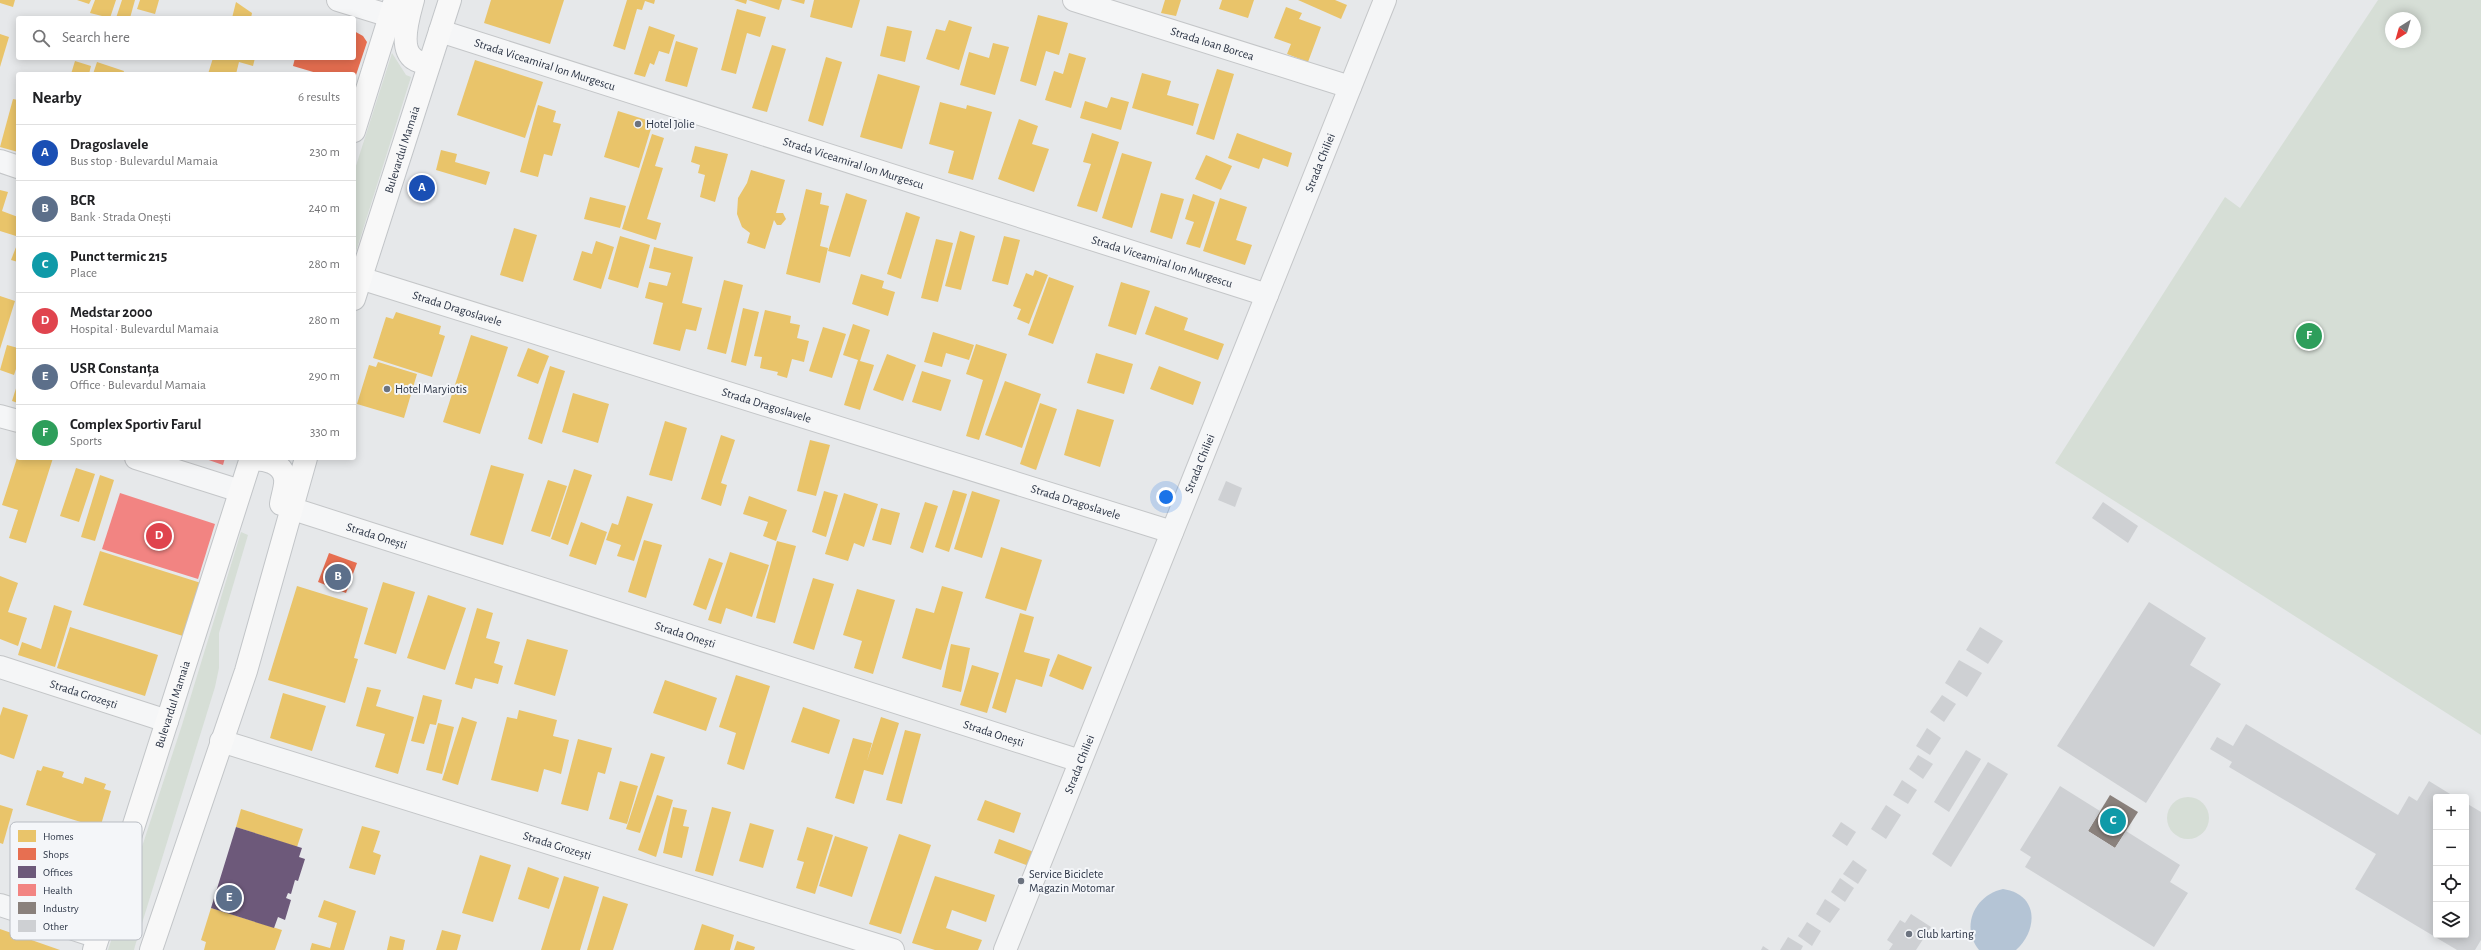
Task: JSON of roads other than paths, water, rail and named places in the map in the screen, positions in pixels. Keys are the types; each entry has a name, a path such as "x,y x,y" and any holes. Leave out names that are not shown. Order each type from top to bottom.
{"main road":[{"path":"413,0 405,30 408,50 414,59 429,64"},
{"name":"Bulevardul Mamaia","path":"356,292 450,0"},
{"path":"356,125 393,8"},
{"name":"Bulevardul Mamaia","path":"135,822 250,460"},
{"path":"246,671 245,647 252,603 280,512 286,478 279,467 268,460"},
{"path":"151,950 246,671 290,508 305,460"}],"street":[{"path":"338,0 393,8"},
{"name":"Strada Ioan Borcea","path":"1074,0 1350,87"},
{"name":"Strada Chiliei","path":"1005,950 1385,0"},
{"name":"Strada Viceamiral Ion Murgescu","path":"440,32 1267,295"},
{"path":"0,161 16,166"},
{"name":"Strada Dragoslavele","path":"360,278 1172,532"},
{"path":"0,416 16,420"},
{"path":"142,460 240,491"},
{"name":"Strada Onești","path":"290,508 1080,761"},
{"name":"Strada Grozești","path":"0,667 167,721"},
{"name":"Strada Grozești","path":"221,741 893,950"},
{"path":"0,905 10,909"},
{"path":"86,940 96,944"}],"water":[{"path":"2003,889 2015,892 2029,905 2031,923 2029,932 2016,950 1979,950 1973,941 1971,931 1973,913 1985,898 1993,892"}],"place":[{"name":"Hotel Jolie","path":"638,124"},
{"name":"Dragoslavele","path":"422,188"},
{"name":"Complex Sportiv Farul","path":"2309,336"},
{"name":"Hotel Maryiotis","path":"387,389"},
{"name":"Medstar 2000","path":"159,536"},
{"name":"BCR","path":"338,577"},
{"name":"Punct termic 215","path":"2113,821"},
{"name":"Service Biciclete Magazin Motomar","path":"1021,881"},
{"name":"USR Constanța","path":"229,898"},
{"name":"Club karting","path":"1909,934"}]}
